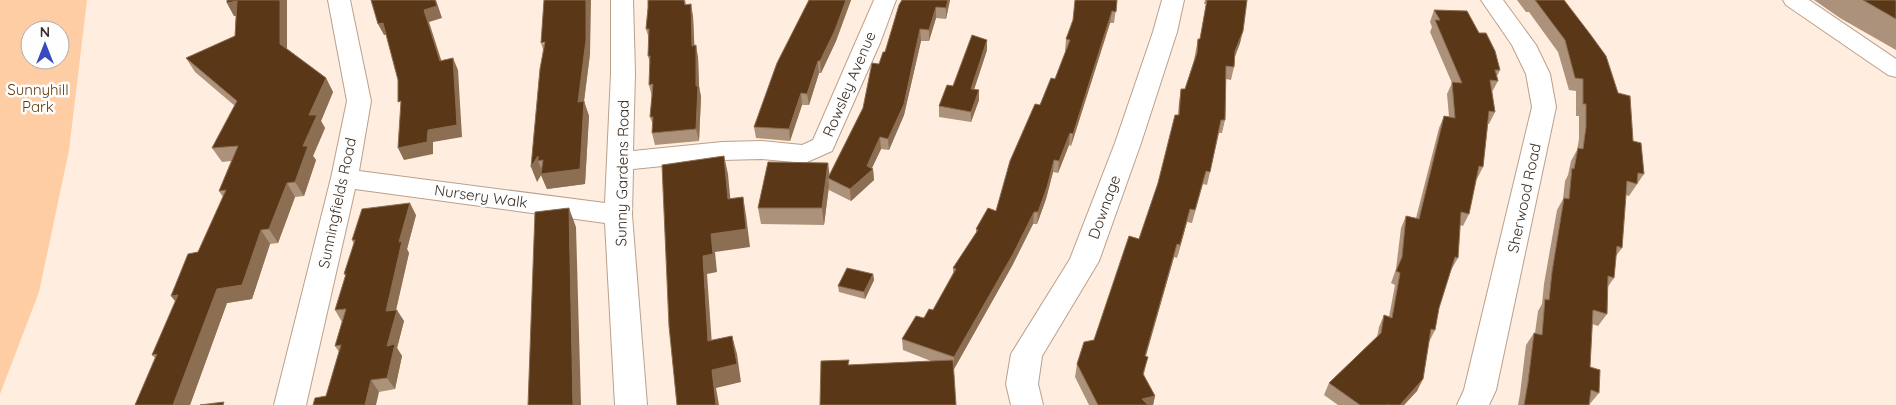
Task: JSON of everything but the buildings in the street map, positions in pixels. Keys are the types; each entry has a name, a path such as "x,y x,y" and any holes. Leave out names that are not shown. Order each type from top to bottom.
{"street":[{"name":"Sunningfields Road","path":"290,405 344,178 359,101 339,0"},
{"name":"Sunny Gardens Road","path":"622,0 623,73 618,215 631,405"},
{"name":"Rowsley Avenue","path":"621,160 722,151 762,150 805,154 823,145 885,0"},
{"name":"Downage","path":"1027,405 1022,384 1028,354 1084,261 1128,143 1165,32 1173,0"},
{"name":"Sherwood Road","path":"1473,405 1480,390 1520,221 1544,106 1538,74 1524,45 1492,0"},
{"path":"1794,0 1896,70"},
{"name":"Nursery Walk","path":"344,178 618,215"}],"green space":[{"name":"Sunnyhill Park","path":"0,0 87,0 69,150 39,292 0,394"}]}
